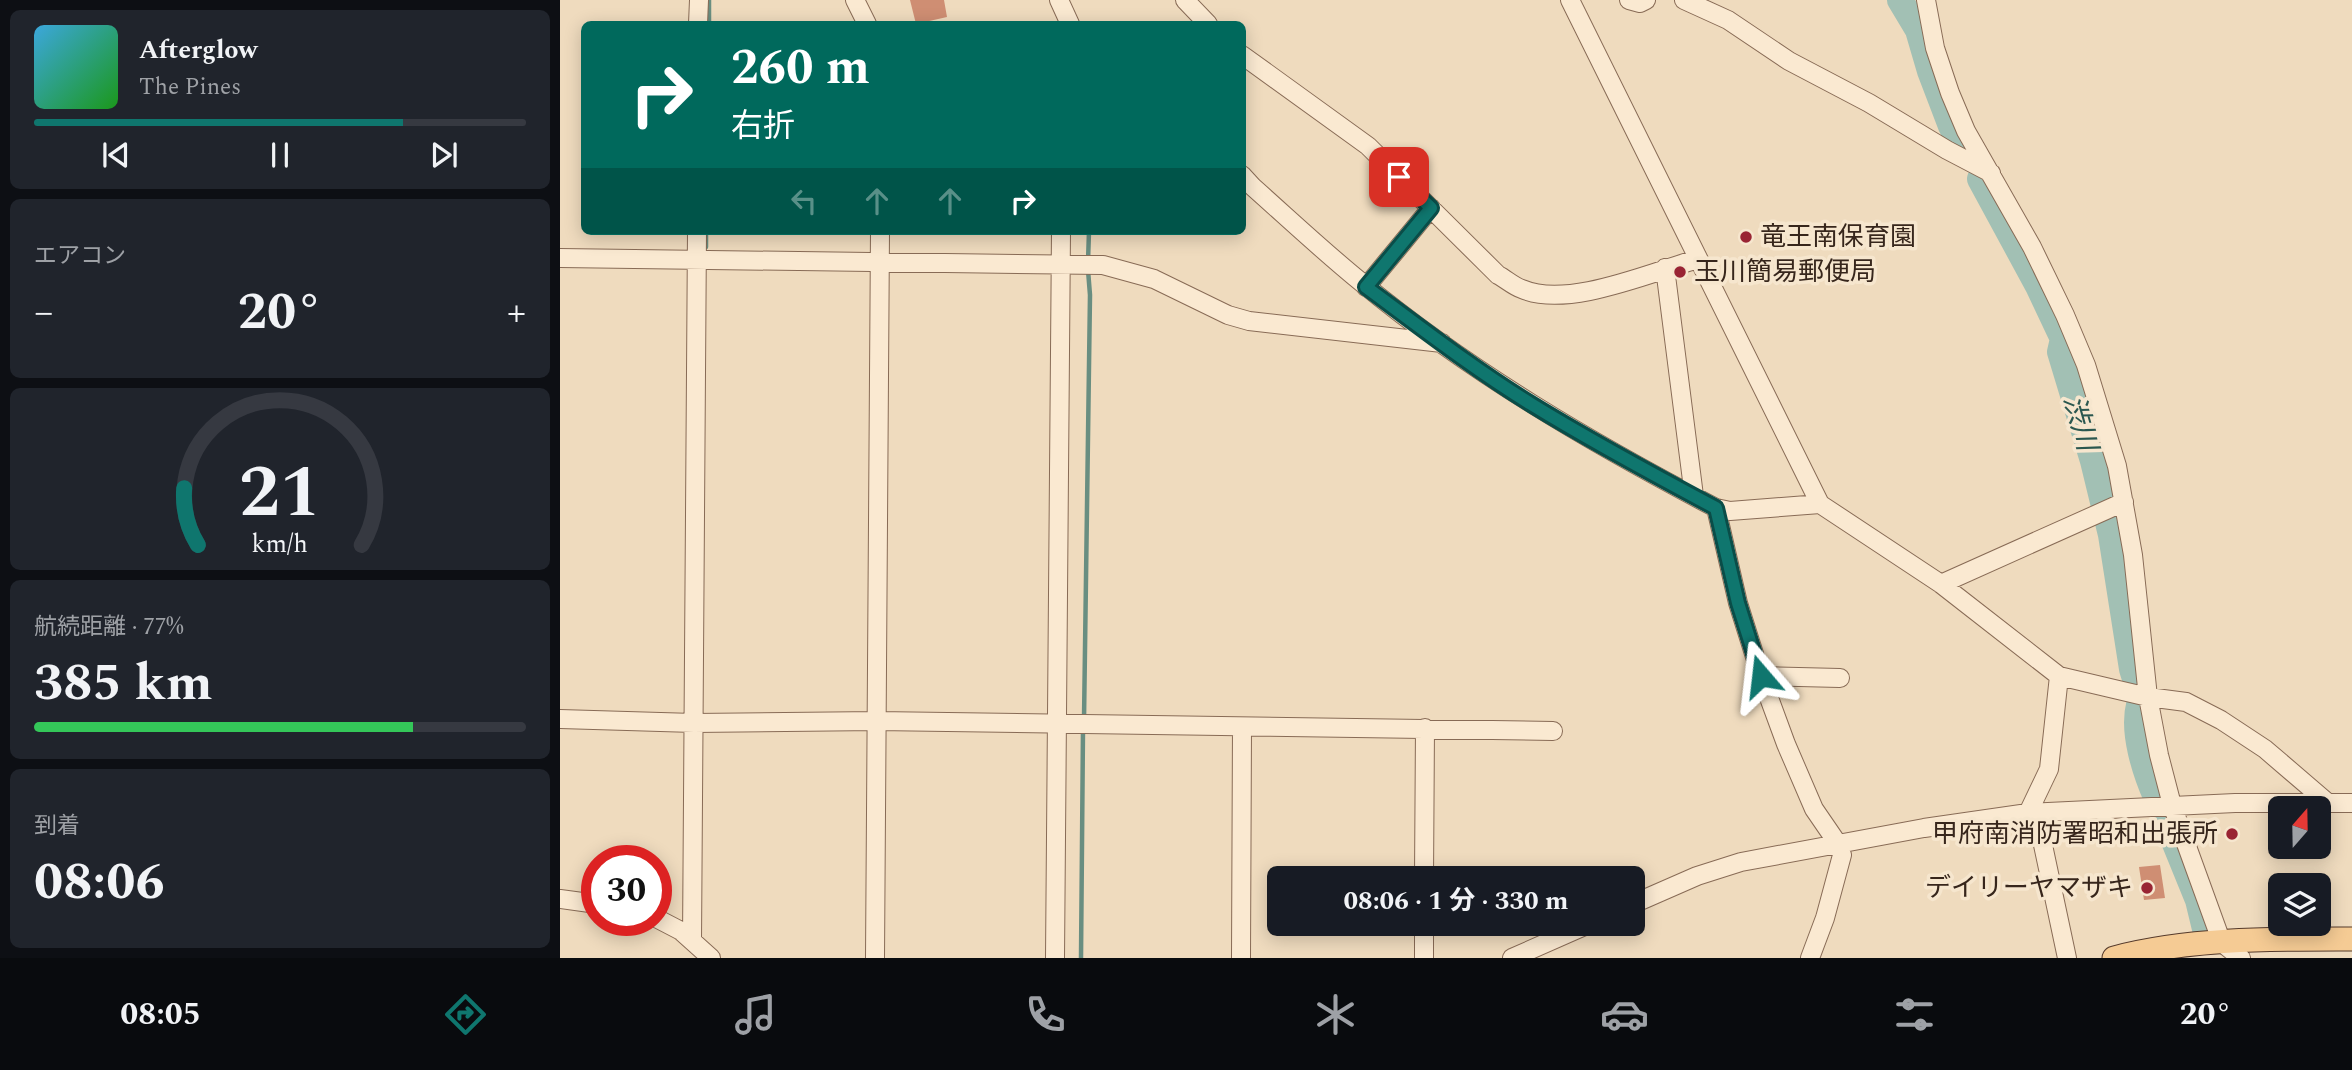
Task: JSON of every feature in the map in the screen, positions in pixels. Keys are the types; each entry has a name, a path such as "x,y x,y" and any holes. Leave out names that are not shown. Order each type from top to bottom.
{"main road":[{"path":"2115,958 2144,950 2222,943 2352,939"}],"street":[{"path":"698,21 699,0"},
{"path":"855,0 866,21"},
{"path":"1059,0 1069,21"},
{"path":"1185,0 1205,21"},
{"path":"1570,0 1820,504 1941,584 2059,676 2186,702 2221,720 2265,749 2320,796"},
{"path":"1629,0 1640,3 1646,0"},
{"path":"1684,0 1728,20 1789,61 1869,103 1990,173"},
{"path":"1926,0 1935,48 1950,93 1966,131 2032,247 2076,340 2113,452 2120,504 2133,555 2148,696 2159,755 2172,805 2222,943 2241,958"},
{"path":"1246,58 1368,146 1498,275 1523,290 1552,295 1574,295 1698,259"},
{"path":"1246,179 1366,287 1441,343 1529,403 1629,462 1716,508 1730,511 1820,504"},
{"path":"1366,287 1431,208"},
{"path":"692,940 697,235"},
{"path":"876,958 880,235"},
{"path":"1055,958 1061,235"},
{"path":"560,258 1103,265 1154,279 1228,315 1249,320 1441,343"},
{"path":"1665,268 1694,496"},
{"path":"1941,584 2120,504"},
{"path":"1716,508 1738,603 1761,676 1814,809 1838,844 1842,855 1825,918 1810,958"},
{"path":"1761,676 1840,678"},
{"path":"2059,676 2049,769 2032,813 2067,958"},
{"path":"560,719 694,723 877,720 1553,731"},
{"path":"1241,958 1242,727"},
{"path":"1424,728 1424,866"},
{"path":"2331,803 2352,803"},
{"path":"1645,899 1697,876 1741,862 2032,813 2172,805 2268,804"},
{"path":"560,899 581,902"},
{"path":"672,926 711,958"},
{"path":"1424,936 1424,958"},
{"path":"1512,958 1562,936"}],"building":[{"path":"910,0 944,0 947,17 915,21"},
{"path":"2160,865 2165,898 2144,900 2139,867"}],"waterway":[{"path":"709,0 709,21"},
{"name":"渋川","path":"1900,0 1918,30 1930,71 1962,147"},
{"name":"渋川","path":"1980,179 2038,286 2063,339 2060,352 2093,461 2111,535 2132,669 2137,685"},
{"path":"706,235 706,247"},
{"path":"1088,262 1089,235"},
{"path":"1084,720 1090,295 1088,270"},
{"name":"渋川","path":"2139,705 2138,739 2156,797"},
{"path":"1081,958 1083,729"},
{"name":"渋川","path":"2165,819 2208,932"}],"place":[{"name":"竜王南保育園","path":"1746,237"},
{"name":"玉川簡易郵便局","path":"1680,272"},
{"name":"甲府南消防署昭和出張所","path":"2232,834"},
{"name":"デイリーヤマザキ","path":"2147,888"}],"route":[{"path":"1399,177 1431,208 1366,287 1441,343 1529,403 1629,462 1716,508 1738,603 1761,676"}]}
